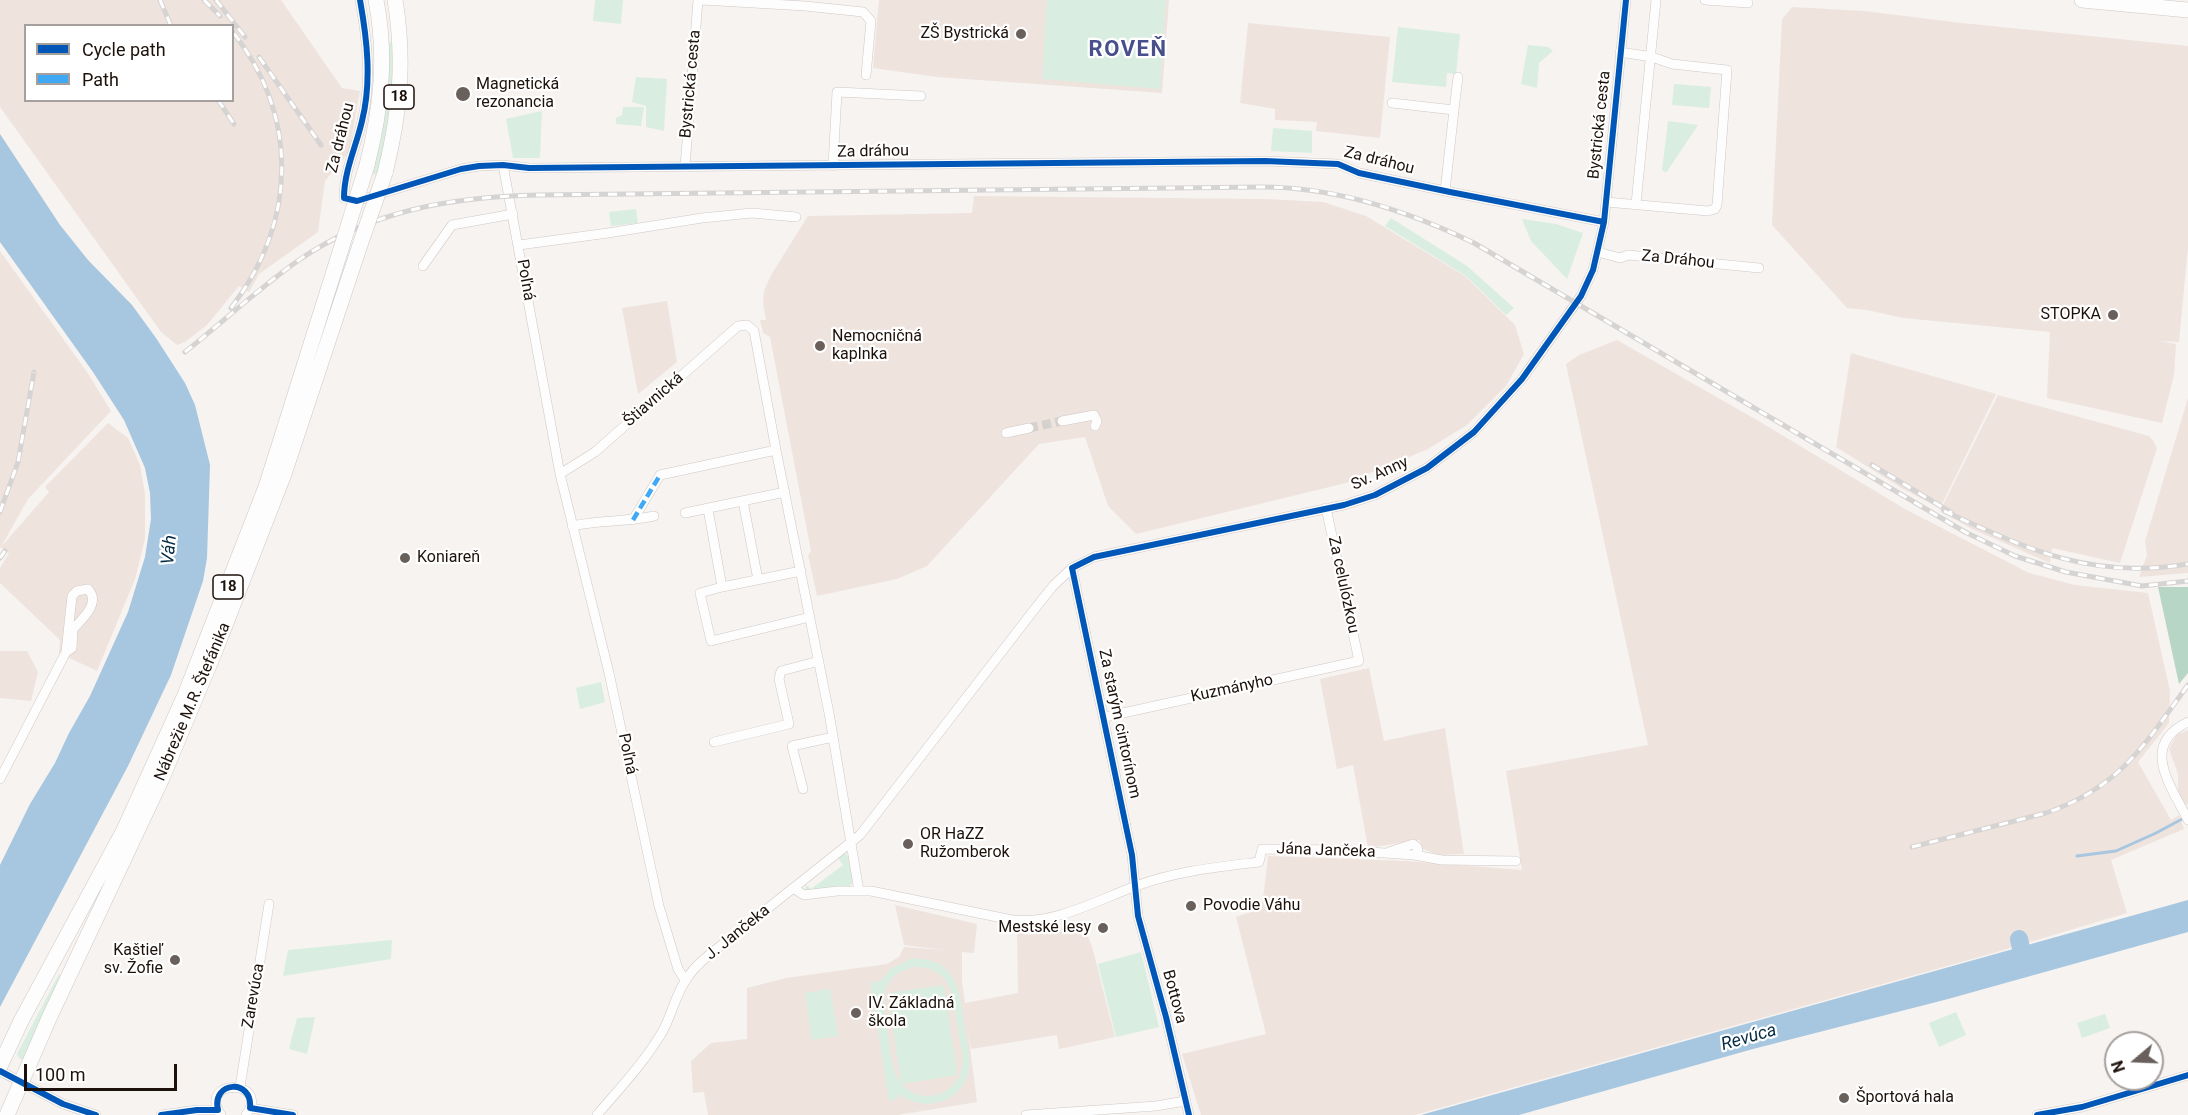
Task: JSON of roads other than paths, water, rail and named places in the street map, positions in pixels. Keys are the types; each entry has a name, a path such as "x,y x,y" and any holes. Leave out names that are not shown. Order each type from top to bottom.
{"main road":[{"name":"Nábrežie M.R. Štefánika","path":"0,1066 21,1021 124,830 185,695 266,487 376,131 382,85 382,42 376,0"},
{"name":"Nábrežie M.R. Štefánika","path":"7,1115 50,1016 162,778 287,465 385,173 397,117 400,80 401,42 395,0"},
{"path":"2082,0 2188,10"}],"street":[{"name":"Za dráhou","path":"360,0 368,68 363,119 344,182 344,198 357,201 461,169 479,166 684,168 1265,160 1338,164 1359,172 1445,191 1604,222"},
{"name":"Bystrická cesta","path":"684,168 700,0 863,12 871,21 866,73"},
{"name":"Bystrická cesta","path":"1598,252 1604,222 1626,0"},
{"path":"1636,204 1656,0"},
{"path":"1705,0 1748,3"},
{"name":"Bystrická cesta","path":"1606,202 1708,211 1715,209 1717,205 1727,70 1672,64 1652,57 1620,52"},
{"path":"1445,191 1458,77"},
{"name":"Za dráhou","path":"833,166 837,92 921,96"},
{"path":"1392,104 1454,110"},
{"name":"Poľná","path":"503,165 560,474 611,683 659,906 678,969 685,980"},
{"name":"Poľná","path":"519,245 702,218 752,213 796,217"},
{"path":"423,266 452,225 513,214"},
{"name":"Za Dráhou","path":"1598,252 1620,258 1628,255 1759,268"},
{"name":"Sv. Anny","path":"1072,568 1094,557 1326,508 1375,495 1427,468 1474,432 1522,380 1587,284 1598,252"},
{"name":"Štiavnická","path":"560,474 595,452 735,329 747,325 754,331 757,340 776,450"},
{"path":"1062,421 1094,416 1097,421 1095,426"},
{"path":"1006,433 1029,428"},
{"path":"633,520 660,475 776,450 819,661 859,891"},
{"path":"684,513 784,492"},
{"path":"743,501 758,580"},
{"name":"Za celulózkou","path":"1326,508 1359,661"},
{"path":"708,509 722,587"},
{"path":"572,526 654,516"},
{"name":"Za starým cintorínom","path":"1072,568 1105,717 1132,855 1135,886"},
{"name":"J. Jančeka","path":"685,980 709,955 851,842 875,817 1042,600 1072,568"},
{"path":"801,571 700,593 711,641 810,617"},
{"path":"0,779 66,652 72,596 77,591 88,589 92,593 93,602 87,614 73,628 72,648 66,652"},
{"path":"714,742 789,724 778,679 781,671 819,661"},
{"name":"Kuzmányho","path":"1105,717 1359,661"},
{"path":"2185,723 2172,731 2166,740 2161,756 2168,782 2186,816"},
{"path":"803,789 792,746 833,737"},
{"name":"Jána Jančeka","path":"1135,886 1189,871 1260,862 1262,849 1298,848 1414,855 1442,860 1516,861"},
{"path":"793,888 804,895 871,891 1022,921 1062,915 1135,886"},
{"name":"Bottova","path":"1135,886 1138,916 1166,1017 1189,1115"},
{"name":"Zarevúca","path":"240,1088 269,904"},
{"path":"597,1115 641,1064 665,1029 685,980"},
{"path":"0,1071 63,1104 96,1115"},
{"path":"2037,1115 2083,1111 2188,1075"},
{"path":"161,1115 197,1110 220,1113 217,1101 223,1090 231,1087 240,1088 249,1096 248,1111 293,1115"},
{"path":"1026,1115 1156,1106 1185,1101"}],"water":[{"name":"Váh","path":"0,134 60,225 88,260 132,305 185,383 195,405 210,465 207,558 203,581 171,675 128,766 0,1007 0,865 30,804 55,763 90,696 128,612 145,557 151,519 150,493 145,468 124,420 93,372 0,242"},
{"path":"2188,900 2188,932 1948,999 1753,1049 1519,1115 1421,1115"}],"waterway":[{"name":"Revúca","path":"2077,856 2116,851 2184,818"},
{"name":"Revúca","path":"2019,939 2024,962"}],"tunnel":[{"path":"1029,428 1062,421"}],"railway":[{"path":"160,0 170,24"},
{"path":"204,0 220,16"},
{"path":"216,0 245,37"},
{"path":"231,308 253,275 269,241 278,205 282,170 279,134 270,98 254,64 234,34"},
{"path":"259,57 321,145"},
{"path":"219,102 234,124"},
{"path":"185,352 284,271 327,243 384,218 443,203 538,195 1262,187 1317,191 1345,196 1398,211 1474,243 1965,532 2015,556 2066,572 2142,586 2188,581"},
{"path":"0,512 18,462 34,372"},
{"path":"1872,465 1952,513"},
{"path":"1944,511 2033,549 2091,565 2153,568 2188,564"},
{"path":"0,558 5,551"},
{"path":"1912,847 2046,813 2094,790 2129,762 2188,685"}],"place":[{"name":"ZŠ Bystrická","path":"1021,34"},
{"name":"Magnetická rezonancia","path":"463,94"},
{"name":"STOPKA","path":"2113,315"},
{"name":"Nemocničná kaplnka","path":"820,346"},
{"name":"Koniareň","path":"405,558"},
{"name":"OR HaZZ Ružomberok","path":"908,844"},
{"name":"Povodie Váhu","path":"1191,906"},
{"name":"Mestské lesy","path":"1103,928"},
{"name":"Kaštieľ sv. Žofie","path":"175,960"},
{"name":"IV. Základná škola","path":"856,1013"},
{"name":"Športová hala","path":"1844,1098"}],"district":[{"name":"ROVEŇ","path":"1128,50"}]}
